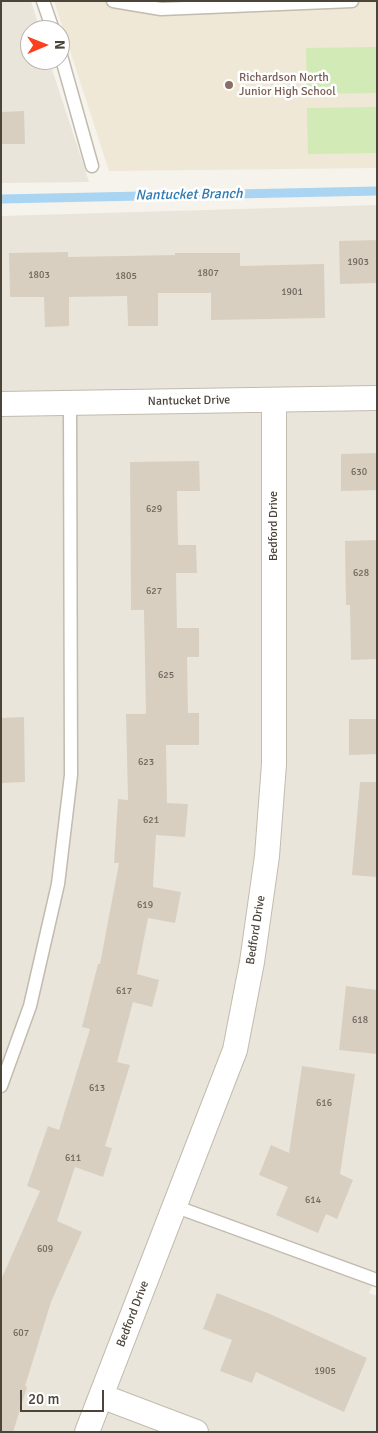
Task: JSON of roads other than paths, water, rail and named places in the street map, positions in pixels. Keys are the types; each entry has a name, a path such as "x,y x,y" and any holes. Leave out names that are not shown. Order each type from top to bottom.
{"street":[{"name":"Nantucket Drive","path":"1,404 377,398"},
{"name":"Bedford Drive","path":"87,1432 235,1050 252,962 267,856 274,764 274,400"},
{"path":"101,1396 196,1432"}],"lane":[{"path":"43,1 50,20"},
{"path":"113,1 161,9 352,1"},
{"path":"65,70 92,166"},
{"path":"1,1086 30,1006 58,884 71,775 70,402"},
{"path":"174,1206 377,1280"}],"waterway":[{"name":"Nantucket Branch","path":"1,199 377,191"}],"place":[{"name":"Richardson North Junior High School","path":"229,85"}]}
